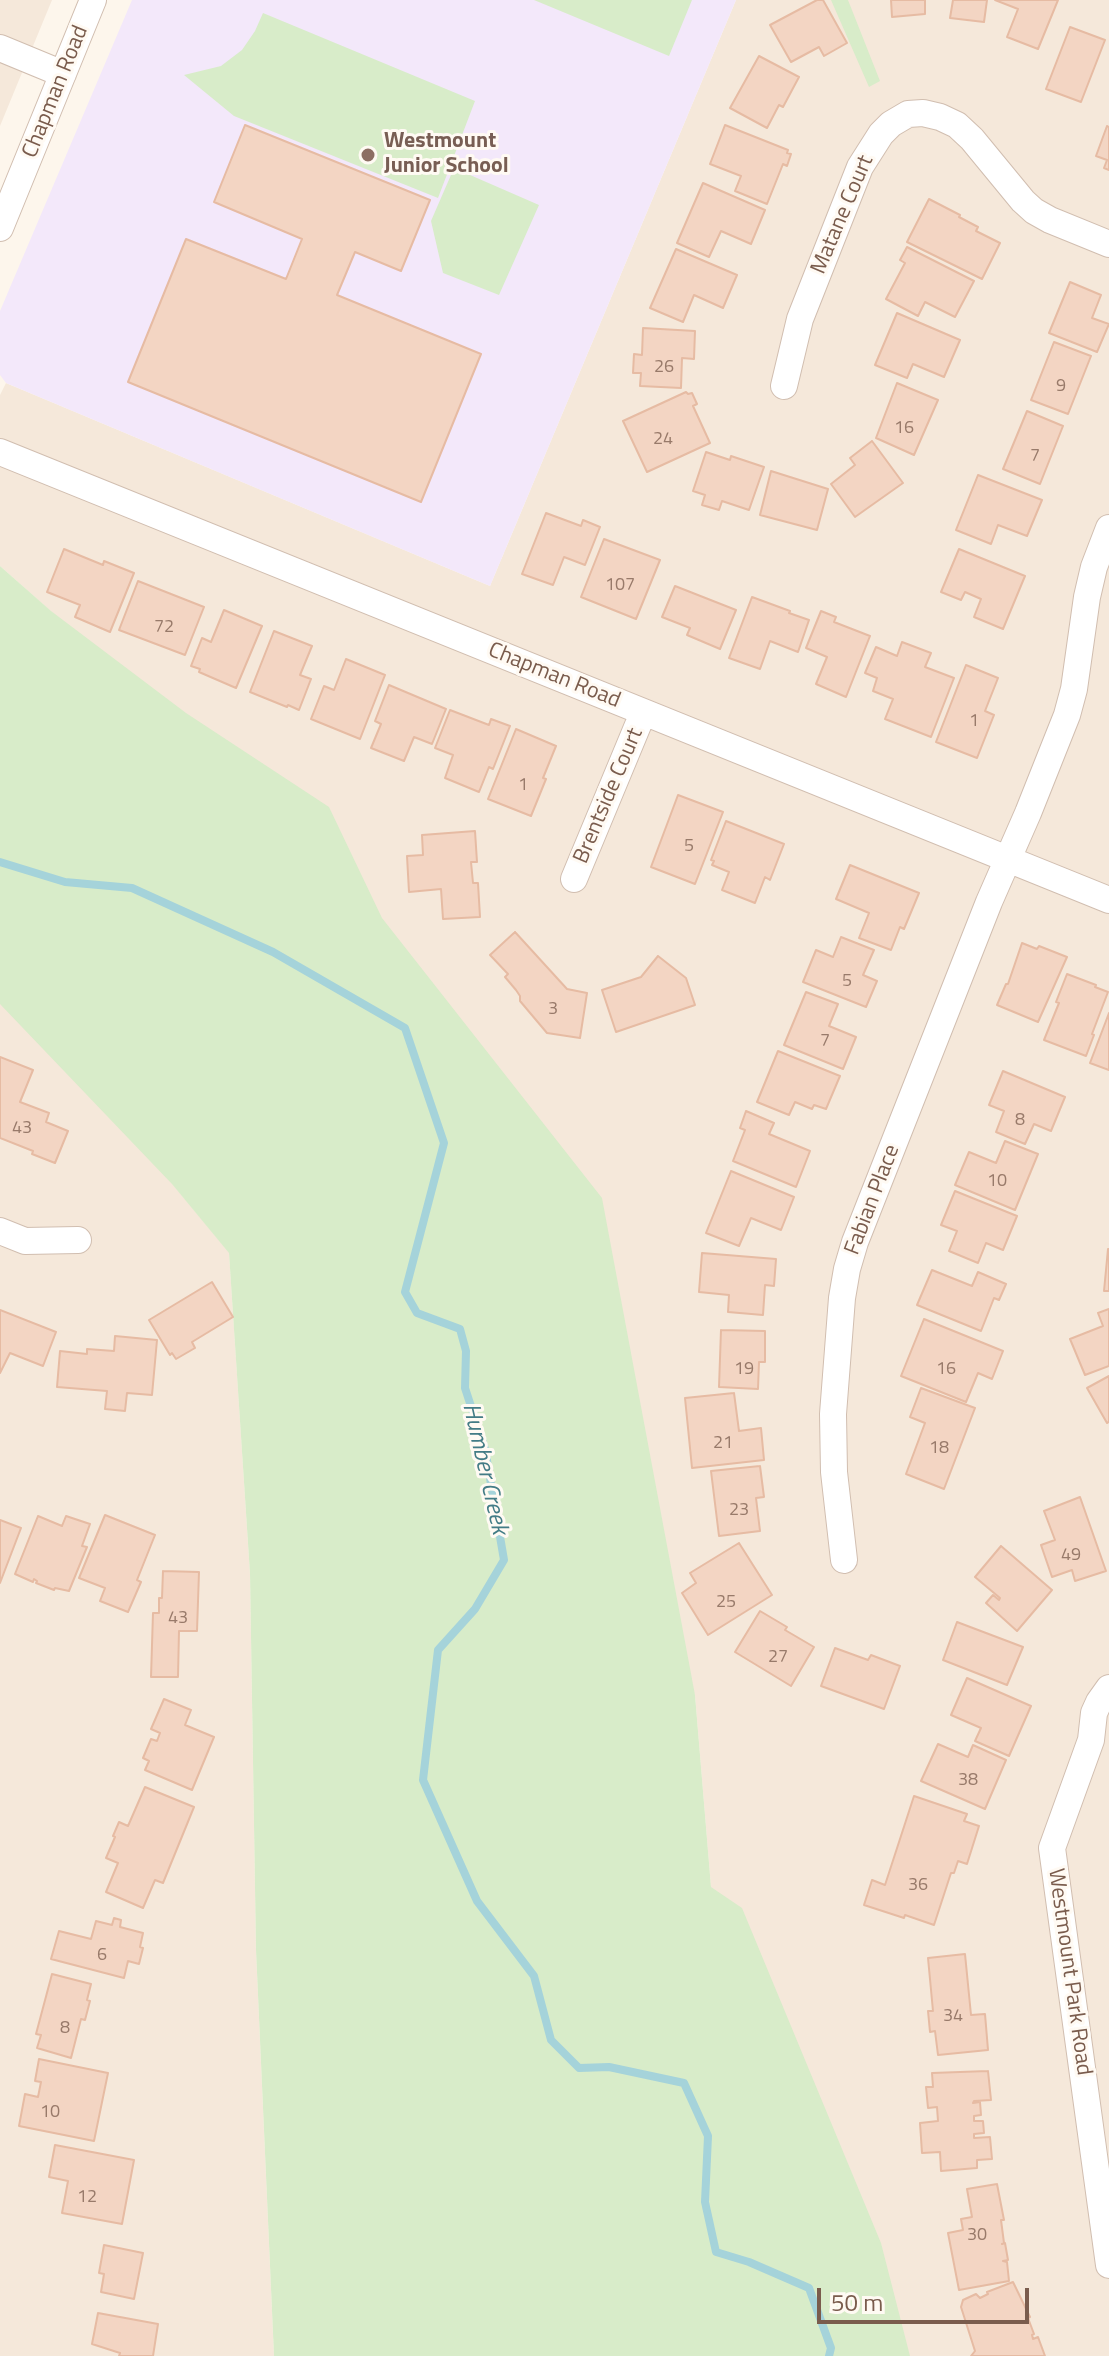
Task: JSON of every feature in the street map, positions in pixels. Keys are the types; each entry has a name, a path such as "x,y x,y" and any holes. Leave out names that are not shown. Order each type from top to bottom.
{"street":[{"name":"Chapman Road","path":"0,228 93,0"},
{"path":"0,48 63,74"},
{"name":"Matane Court","path":"784,386 800,319 860,167 881,134 908,114 923,113 957,125 1034,211 1109,244"},
{"name":"Chapman Road","path":"0,452 1109,900"},
{"name":"Fabian Place","path":"844,1560 834,1472 833,1414 847,1269 989,902 1067,715 1074,689 1087,597 1094,567 1109,528"},
{"name":"Brentside Court","path":"574,879 643,713"},
{"path":"0,1231 25,1241 78,1240"},
{"name":"Westmount Park Road","path":"1109,1688 1094,1713 1091,1740 1052,1848 1109,2265"}],"shaded area":[{"path":"0,0 52,0 0,126"},
{"name":"Westmount Junior School","path":"132,0 736,0 490,586 6,383 0,375 0,311"},
{"path":"736,0 1109,0 1109,2356 750,2356 695,1695 178,725 0,566 0,395 6,383 490,586"},
{"path":"0,985 19,999 229,1252 250,1574 256,1950 274,2356 0,2356"}],"green space":[{"path":"534,0 692,0 669,56"},
{"path":"831,0 848,0 880,81 869,87"},
{"path":"263,13 475,101 438,198 234,116 184,75 221,66 242,50"},
{"path":"454,168 539,205 499,295 443,273 431,221"},
{"path":"0,566 51,611 186,713 329,807 382,918 602,1198 695,1695 711,1887 742,1908 881,2243 910,2356 274,2356 256,1950 250,1574 229,1253 172,1184 0,1004"}],"building":[{"path":"817,0 823,0 847,43 824,56 819,47 791,62 770,25"},
{"path":"891,0 925,0 925,14 892,17"},
{"path":"953,0 987,0 984,22 950,18"},
{"path":"995,0 1058,0 1038,49 1007,37 1018,9"},
{"path":"1070,27 1105,40 1081,102 1046,89"},
{"path":"759,56 799,77 767,128 730,108"},
{"path":"245,125 430,200 401,271 355,252 337,295 481,354 421,502 128,382 186,239 286,279 302,239 214,202"},
{"path":"725,125 788,150 787,153 791,154 787,166 783,164 767,204 735,191 741,176 710,164"},
{"path":"1107,126 1109,170 1104,168 1107,160 1096,156"},
{"path":"703,183 765,210 751,244 721,231 709,257 677,243"},
{"path":"929,199 960,215 978,227 976,231 1000,243 982,279 907,242"},
{"path":"907,247 974,281 955,317 925,302 918,316 886,299 905,263 900,260"},
{"path":"676,249 737,275 723,308 694,295 683,322 650,308"},
{"path":"1070,282 1101,295 1092,318 1109,324 1097,352 1049,333"},
{"path":"897,313 960,340 944,377 913,364 907,378 875,365"},
{"path":"643,328 695,331 694,359 682,358 681,388 640,386 641,373 633,373 634,354 642,355"},
{"path":"1054,342 1091,356 1068,414 1031,400"},
{"path":"897,383 938,400 914,455 876,438"},
{"path":"686,392 692,393 697,404 693,406 710,443 647,472 623,421"},
{"path":"1027,411 1063,426 1040,484 1003,469"},
{"path":"872,441 903,483 855,517 831,484 855,465 850,458"},
{"path":"706,452 764,467 749,510 722,501 719,510 702,505 705,495 693,491"},
{"path":"771,471 828,489 817,530 760,515"},
{"path":"978,475 1042,500 1027,536 998,525 991,544 956,530"},
{"path":"546,513 581,526 583,520 600,527 585,565 564,557 553,585 522,574"},
{"path":"604,539 660,560 636,619 581,597"},
{"path":"64,549 103,565 104,561 134,573 110,632 75,617 80,605 47,592"},
{"path":"959,549 1025,576 1003,629 974,617 981,599 965,592 961,600 941,592"},
{"path":"138,581 204,607 185,655 119,630"},
{"path":"675,586 736,610 720,649 687,635 690,628 662,617"},
{"path":"752,597 809,620 798,652 770,641 760,669 729,658"},
{"path":"224,610 262,626 236,688 191,666 202,638 211,642"},
{"path":"821,611 836,617 834,622 870,636 846,697 816,684 827,657 806,648"},
{"path":"274,631 312,646 300,675 311,679 299,710 250,692"},
{"path":"902,642 931,653 925,667 954,678 931,737 885,719 893,699 873,691 877,678 865,673 876,647 897,656"},
{"path":"346,659 385,675 360,739 311,719 324,686 334,690"},
{"path":"966,665 998,678 985,711 994,715 977,758 936,742"},
{"path":"389,685 446,709 432,744 414,737 404,761 371,748 381,724 375,721"},
{"path":"450,710 489,725 491,719 510,726 493,769 489,767 479,792 445,778 453,755 435,748"},
{"path":"516,729 556,746 531,816 488,799"},
{"path":"678,795 723,812 695,884 651,867"},
{"path":"726,821 784,844 770,880 765,877 755,903 722,890 729,872 712,865 714,861 711,860"},
{"path":"475,831 477,862 471,862 473,883 478,883 480,917 443,919 441,889 409,892 407,856 423,855 422,835"},
{"path":"850,865 919,893 904,929 900,927 891,950 859,938 869,913 836,899"},
{"path":"515,932 567,989 587,993 580,1038 547,1033 520,1001 520,996 505,977 508,974 490,955"},
{"path":"841,937 874,950 863,975 877,981 866,1007 803,982 816,950 833,957"},
{"path":"1022,943 1067,957 1038,1022 997,1005"},
{"path":"658,956 686,978 695,1005 616,1032 602,990 641,977"},
{"path":"1067,974 1108,992 1086,1056 1044,1040"},
{"path":"806,992 838,1004 829,1026 856,1037 843,1069 784,1045"},
{"path":"1109,1013 1109,1070 1090,1063"},
{"path":"778,1051 840,1076 826,1109 814,1105 812,1109 795,1102 789,1115 757,1102"},
{"path":"0,1057 33,1070 20,1102 49,1113 46,1122 68,1131 55,1163 0,1138"},
{"path":"1003,1071 1065,1097 1051,1131 1034,1124 1025,1144 996,1132 1004,1111 989,1105"},
{"path":"746,1111 774,1123 769,1134 810,1151 796,1187 733,1161 745,1130 740,1128"},
{"path":"1005,1141 1038,1154 1015,1210 955,1185 969,1152 996,1163"},
{"path":"731,1171 794,1197 781,1230 751,1218 739,1246 706,1233"},
{"path":"955,1191 1017,1216 1003,1250 986,1243 978,1263 949,1251 957,1231 941,1225"},
{"path":"1108,1249 1109,1291 1104,1291"},
{"path":"702,1253 776,1259 774,1286 765,1285 763,1315 728,1312 729,1295 699,1292"},
{"path":"932,1270 972,1286 978,1272 1006,1284 999,1300 994,1298 981,1331 917,1305"},
{"path":"212,1282 233,1317 192,1342 195,1348 176,1359 172,1353 170,1355 149,1320"},
{"path":"1109,1309 1109,1366 1085,1375 1070,1339 1103,1326 1098,1313"},
{"path":"0,1310 56,1332 43,1366 10,1353 0,1373"},
{"path":"924,1319 1003,1351 992,1379 978,1373 966,1402 901,1376"},
{"path":"721,1330 765,1331 765,1362 759,1362 758,1389 719,1387"},
{"path":"115,1336 157,1340 152,1395 127,1393 125,1411 105,1409 107,1391 57,1387 60,1351 87,1354 87,1349 114,1351"},
{"path":"1109,1376 1109,1422 1107,1423 1087,1388"},
{"path":"921,1388 975,1408 944,1489 906,1474 925,1423 910,1417"},
{"path":"734,1393 739,1431 761,1428 764,1460 692,1468 685,1398"},
{"path":"760,1466 764,1497 756,1498 760,1531 719,1536 711,1471"},
{"path":"1080,1497 1106,1571 1075,1581 1072,1570 1052,1577 1041,1545 1055,1540 1044,1511"},
{"path":"105,1515 155,1535 128,1612 100,1601 105,1588 79,1578"},
{"path":"38,1516 62,1526 66,1516 90,1524 82,1546 87,1547 69,1591 54,1590 36,1583 34,1579 33,1582 15,1574"},
{"path":"0,1520 21,1528 0,1583"},
{"path":"739,1543 772,1595 708,1635 682,1593 696,1583 690,1573"},
{"path":"1001,1546 1052,1590 1017,1631 986,1603 993,1595 1000,1598 975,1577"},
{"path":"163,1571 199,1572 197,1631 179,1631 178,1677 151,1677 153,1613 159,1613"},
{"path":"760,1611 814,1647 791,1686 735,1652"},
{"path":"957,1622 1023,1647 1007,1685 943,1660"},
{"path":"835,1648 868,1660 871,1655 900,1666 884,1709 821,1686"},
{"path":"967,1678 1031,1706 1009,1756 975,1741 981,1728 951,1715"},
{"path":"164,1699 191,1710 185,1725 214,1737 192,1790 145,1770 149,1761 143,1758 151,1739 157,1741 160,1733 151,1729"},
{"path":"938,1744 968,1757 973,1745 1006,1760 985,1809 921,1781"},
{"path":"145,1787 194,1807 163,1883 155,1880 143,1908 106,1892 118,1863 106,1858 119,1822 128,1826"},
{"path":"914,1796 967,1814 964,1821 979,1826 967,1864 958,1861 954,1873 951,1873 934,1925 864,1905 872,1880 885,1885"},
{"path":"114,1918 121,1920 120,1927 143,1933 139,1964 128,1961 124,1978 51,1959 59,1931 91,1939 96,1921 112,1925"},
{"path":"965,1954 971,2015 985,2014 988,2050 938,2055 935,2031 930,2032 928,2011 933,2011 928,1958"},
{"path":"52,1974 91,1984 85,2020 81,2019 71,2058 37,2048 41,2035 36,2034"},
{"path":"39,2059 108,2073 94,2141 19,2126 25,2094 38,2097 41,2082 35,2081"},
{"path":"988,2071 991,2100 973,2103 980,2102 981,2115 974,2116 974,2121 983,2121 984,2133 974,2134 974,2138 990,2137 992,2159 977,2160 977,2168 941,2171 940,2152 922,2153 920,2123 938,2121 937,2107 928,2108 926,2087 933,2087 932,2073"},
{"path":"55,2145 134,2160 122,2224 62,2213 68,2181 49,2177"},
{"path":"997,2184 1004,2220 1001,2220 1002,2244 1005,2243 1008,2260 1003,2261 1007,2262 1009,2281 959,2290 948,2233 963,2230 961,2219 972,2217 967,2189"},
{"path":"104,2245 143,2253 134,2299 101,2292 104,2274 99,2273"},
{"path":"1013,2282 1030,2317 1033,2339 1038,2337 1045,2356 971,2356 975,2351 961,2307 963,2300 976,2294 980,2298"},
{"path":"98,2313 158,2324 153,2356 119,2356 120,2353 92,2344"}],"waterway":[{"name":"Humber Creek","path":"0,862 65,882 132,888 273,952 405,1028 444,1143 405,1292 417,1313 460,1329 466,1351 465,1388 485,1449 504,1560 475,1609 438,1650 423,1780 477,1901 534,1976 551,2040 579,2068 609,2067 684,2083 708,2136 705,2202 716,2252 749,2262 809,2288 831,2348 829,2356"}],"place":[{"name":"Westmount Junior School","path":"368,155"}]}
